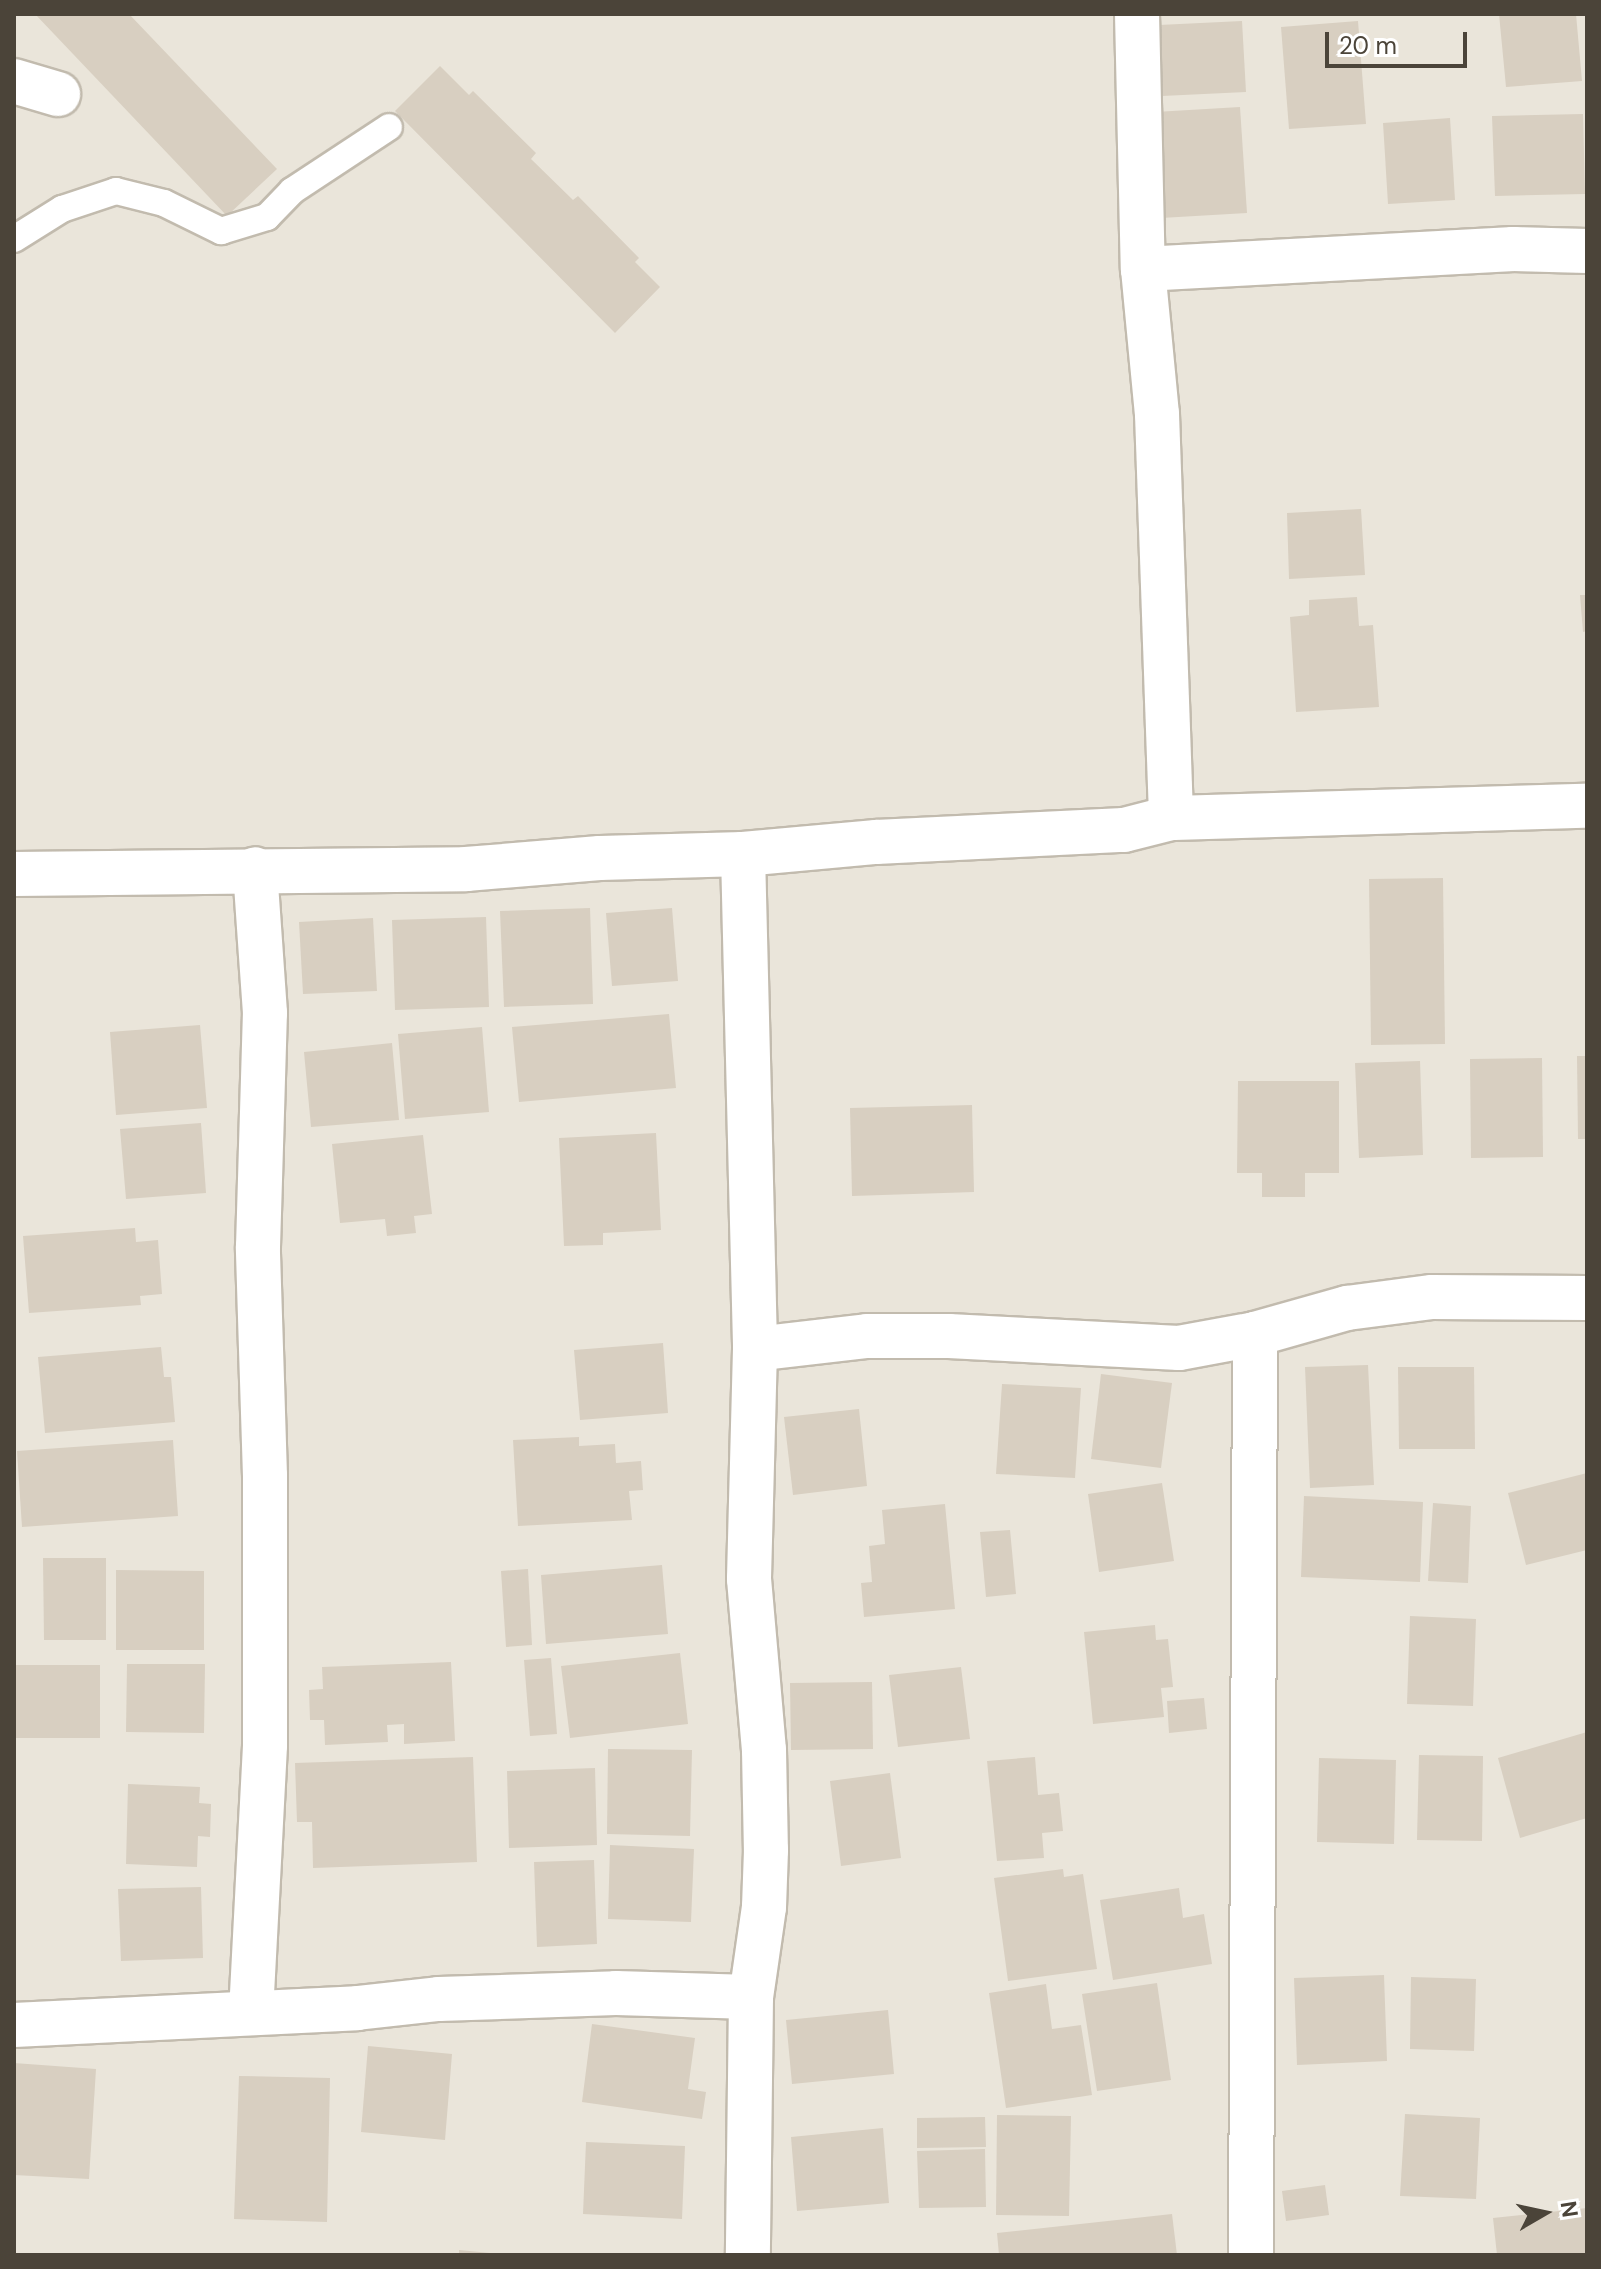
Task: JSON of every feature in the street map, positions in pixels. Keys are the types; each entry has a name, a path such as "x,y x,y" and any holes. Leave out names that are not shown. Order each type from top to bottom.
{"street":[{"path":"1137,14 1143,269 1157,414 1171,818"},
{"path":"14,81 58,94"},
{"path":"1143,269 1513,249 1587,251"},
{"path":"14,874 466,869 600,858 743,854 876,842 1124,830 1171,818 1377,809 1587,806"},
{"path":"743,854 755,1349 749,1579 764,1750 766,1850 764,1907 751,1997 748,2255"},
{"path":"251,2013 265,1745 265,1476 258,1247 265,1013 255,869"},
{"path":"755,1349 867,1336 1179,1348 1255,1334 1347,1308 1432,1297 1587,1298"},
{"path":"1251,2255 1255,1334"},
{"path":"14,2025 251,2013 439,1999 616,1993 751,1997"}],"lane":[{"path":"14,239 62,209 116,191 164,203 221,231 267,217 292,191 389,127"}],"shaded area":[{"path":"14,14 1587,14 1587,2255 14,2255"}],"building":[{"path":"35,14 129,14 277,169 227,216"},
{"path":"1499,14 1576,14 1582,81 1506,87"},
{"path":"1242,21 1246,92 1162,96 1159,25"},
{"path":"1358,21 1366,124 1289,129 1281,27"},
{"path":"440,66 469,95 473,91 536,153 531,159 573,200 578,196 639,258 635,262 660,287 615,333 395,111"},
{"path":"1240,107 1247,213 1161,218 1155,112"},
{"path":"1583,114 1585,194 1495,196 1492,116"},
{"path":"1450,118 1455,200 1388,204 1383,123"},
{"path":"1361,509 1365,575 1289,579 1287,513"},
{"path":"1580,595 1587,595 1587,631 1583,632"},
{"path":"1357,597 1359,626 1373,625 1379,707 1296,712 1290,617 1309,615 1309,600"},
{"path":"1443,878 1445,1044 1371,1045 1369,879"},
{"path":"590,908 593,1004 504,1007 500,911"},
{"path":"672,908 678,981 612,986 606,913"},
{"path":"486,917 489,1007 395,1010 392,920"},
{"path":"373,918 377,991 303,994 299,922"},
{"path":"669,1014 676,1088 519,1102 512,1027"},
{"path":"200,1025 207,1108 116,1115 110,1032"},
{"path":"482,1027 489,1112 405,1119 398,1034"},
{"path":"392,1043 399,1120 311,1127 304,1052"},
{"path":"1577,1056 1587,1056 1587,1139 1578,1139"},
{"path":"1542,1058 1543,1157 1471,1158 1470,1059"},
{"path":"1420,1061 1423,1155 1359,1158 1355,1063"},
{"path":"1238,1081 1339,1081 1339,1173 1305,1173 1305,1197 1262,1197 1262,1173 1237,1173"},
{"path":"972,1105 974,1192 852,1196 850,1108"},
{"path":"201,1123 206,1193 126,1199 120,1129"},
{"path":"656,1133 661,1230 603,1233 603,1245 564,1246 559,1138"},
{"path":"423,1135 432,1214 414,1216 416,1233 387,1236 385,1219 340,1223 332,1144"},
{"path":"135,1228 136,1242 158,1240 162,1294 140,1296 141,1305 29,1313 23,1236"},
{"path":"663,1343 668,1413 580,1420 574,1350"},
{"path":"161,1347 164,1377 171,1377 175,1422 45,1433 38,1357"},
{"path":"1368,1365 1374,1485 1310,1488 1305,1367"},
{"path":"1398,1367 1474,1367 1475,1449 1399,1449"},
{"path":"1101,1374 1172,1383 1161,1468 1091,1459"},
{"path":"1002,1384 1081,1388 1075,1478 996,1474"},
{"path":"859,1409 867,1486 793,1495 784,1417"},
{"path":"579,1437 579,1446 615,1444 616,1463 641,1461 643,1490 629,1491 632,1520 518,1526 513,1440"},
{"path":"173,1440 178,1516 22,1527 17,1451"},
{"path":"1587,1473 1587,1550 1526,1565 1508,1493"},
{"path":"1162,1483 1174,1561 1099,1572 1088,1494"},
{"path":"1304,1496 1423,1502 1420,1582 1301,1577"},
{"path":"1433,1503 1471,1506 1468,1583 1428,1581"},
{"path":"945,1504 955,1609 864,1617 861,1583 872,1582 869,1546 885,1544 882,1510"},
{"path":"1010,1530 1016,1594 986,1597 980,1532"},
{"path":"43,1558 106,1558 106,1640 44,1640"},
{"path":"662,1565 668,1634 546,1644 541,1575"},
{"path":"528,1569 532,1645 506,1647 501,1571"},
{"path":"116,1570 204,1571 204,1650 116,1650"},
{"path":"1410,1616 1476,1619 1473,1706 1407,1704"},
{"path":"1155,1625 1156,1640 1168,1639 1173,1687 1161,1688 1164,1717 1093,1724 1084,1632"},
{"path":"680,1653 688,1724 570,1738 561,1666"},
{"path":"551,1658 557,1734 530,1736 524,1660"},
{"path":"451,1662 455,1741 404,1744 404,1724 387,1725 388,1742 325,1745 324,1720 310,1720 309,1690 323,1689 322,1667"},
{"path":"127,1664 205,1664 204,1733 126,1732"},
{"path":"14,1665 100,1665 100,1738 15,1738"},
{"path":"961,1667 970,1739 898,1747 889,1675"},
{"path":"872,1682 873,1749 791,1750 790,1683"},
{"path":"1204,1698 1207,1729 1169,1733 1167,1701"},
{"path":"1587,1732 1587,1818 1520,1838 1498,1758"},
{"path":"608,1749 692,1750 690,1836 607,1834"},
{"path":"1419,1755 1483,1756 1482,1841 1417,1840"},
{"path":"473,1757 477,1862 313,1868 312,1822 297,1822 295,1763"},
{"path":"1035,1757 1038,1795 1059,1793 1063,1831 1042,1833 1044,1858 997,1861 987,1761"},
{"path":"1319,1758 1396,1760 1394,1844 1317,1842"},
{"path":"595,1768 597,1845 509,1848 507,1771"},
{"path":"890,1773 901,1858 841,1866 830,1781"},
{"path":"128,1784 200,1787 199,1803 211,1804 210,1837 198,1836 197,1867 126,1864"},
{"path":"610,1845 694,1849 691,1922 608,1919"},
{"path":"594,1860 597,1944 537,1947 534,1862"},
{"path":"1063,1869 1064,1877 1083,1874 1097,1969 1008,1981 994,1878"},
{"path":"201,1887 203,1958 121,1961 118,1889"},
{"path":"1179,1888 1183,1918 1204,1914 1212,1964 1113,1980 1100,1900"},
{"path":"1384,1975 1387,2061 1297,2065 1294,1978"},
{"path":"1411,1977 1476,1979 1474,2051 1410,2049"},
{"path":"1157,1983 1171,2080 1097,2091 1082,1994"},
{"path":"1046,1984 1052,2029 1081,2025 1092,2095 1006,2108 989,1993"},
{"path":"888,2010 894,2074 792,2084 786,2020"},
{"path":"592,2024 695,2038 688,2089 706,2092 702,2119 582,2102"},
{"path":"368,2046 452,2054 445,2140 361,2132"},
{"path":"14,2063 96,2069 89,2179 14,2175"},
{"path":"239,2076 330,2078 327,2222 234,2219"},
{"path":"1405,2114 1480,2118 1476,2199 1400,2196"},
{"path":"997,2115 1071,2116 1069,2216 996,2215"},
{"path":"985,2117 986,2147 917,2148 917,2118"},
{"path":"883,2128 889,2203 797,2211 791,2137"},
{"path":"586,2142 685,2146 682,2219 583,2214"},
{"path":"985,2149 986,2207 919,2208 917,2151"},
{"path":"1325,2185 1329,2215 1286,2221 1282,2191"},
{"path":"1587,2208 1587,2255 1497,2255 1493,2218"},
{"path":"1172,2214 1177,2255 999,2255 997,2233"},
{"path":"459,2250 490,2253 490,2255 459,2255"}]}
